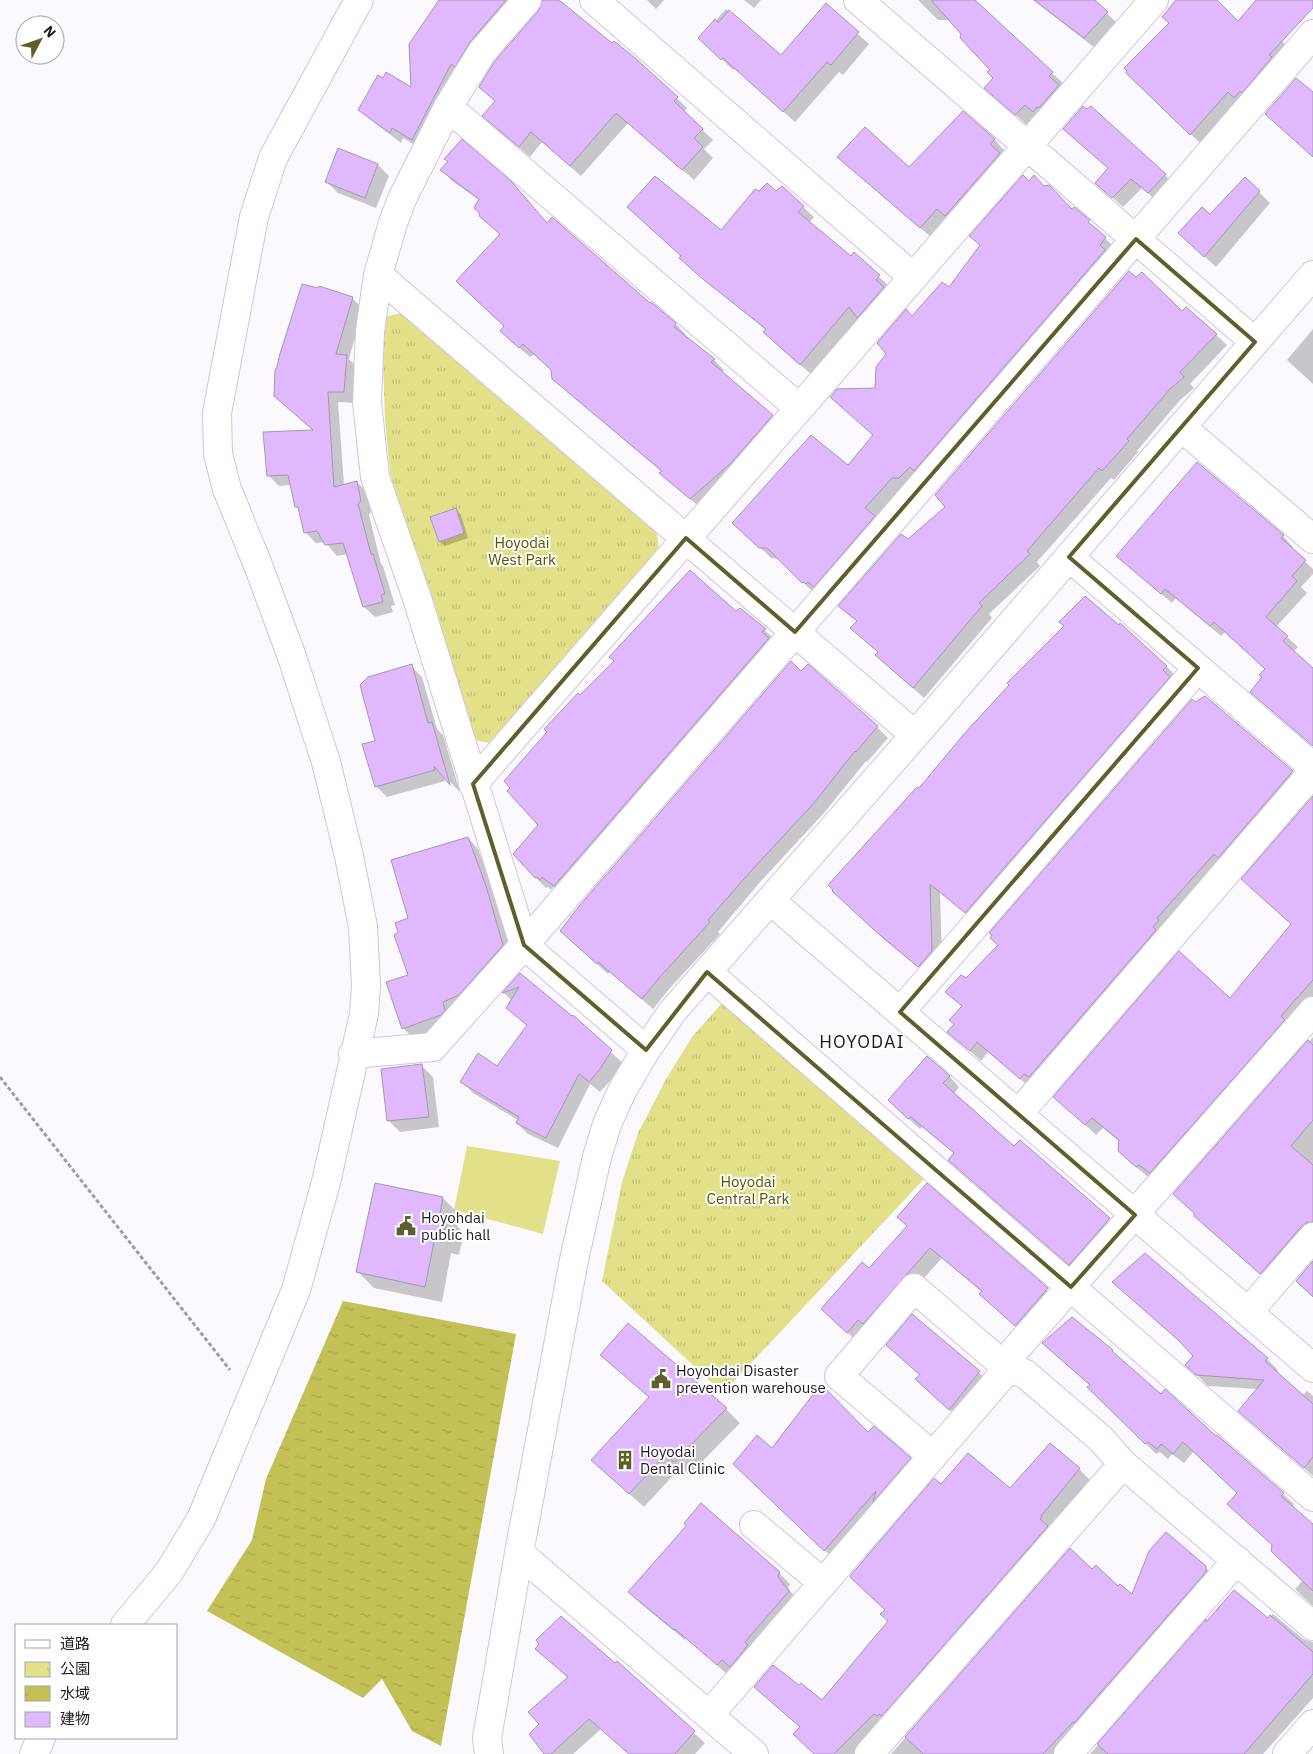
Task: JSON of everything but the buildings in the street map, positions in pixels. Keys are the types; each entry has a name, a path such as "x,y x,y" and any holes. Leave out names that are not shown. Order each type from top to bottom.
{"street":[{"path":"126,1624 169,1572 202,1519 296,1290 326,1182 364,1014 366,986 363,927 349,856 326,762 292,657 227,489 218,454 217,413 254,217 273,158 359,0"},
{"path":"527,0 482,52 448,107 402,199 393,223 378,274 370,331 367,402 375,477 417,598 524,945 646,1050"},
{"path":"594,0 913,278"},
{"path":"858,0 1255,342"},
{"path":"473,784 1027,146 1140,5"},
{"path":"354,1054 433,1047 524,945 1313,34"},
{"path":"448,107 800,408"},
{"path":"378,274 915,735"},
{"path":"488,1754 487,1738 519,1553 574,1260 597,1157 607,1124 622,1091 646,1050 672,1012 915,735 1313,275"},
{"path":"1181,427 1313,539"},
{"path":"1069,557 1313,767"},
{"path":"900,1012 1198,668"},
{"path":"1018,1114 1313,772"},
{"path":"770,900 1313,1368"},
{"path":"707,972 1313,1497"},
{"path":"709,1715 1008,1369 1014,1351 1313,1011"},
{"path":"1248,1312 1313,1237"},
{"path":"933,1456 839,1376 914,1288 1008,1369 1024,1373 1101,1439 1123,1464 1313,1626"},
{"path":"869,1754 1123,1464"},
{"path":"754,1524 822,1584"},
{"path":"519,1553 754,1754"},
{"path":"1068,1754 1237,1560"},
{"path":"1288,1754 1313,1724"},
{"path":"34,1754 41,1739"}],"path":[{"path":"0,1077 251,1397"}],"highlighted area":[{"path":"1136,239 1255,342 1069,557 1198,668 900,1012 1135,1215 1071,1287 707,972 646,1050 524,945 473,784 686,538 795,632"}],"green space":[{"name":"Hoyodai West Park","path":"401,313 657,532 659,550 490,743 473,740 390,473 385,419 383,361 385,317"},
{"name":"Hoyodai Central Park","path":"723,1002 925,1178 723,1393 602,1281 622,1182 638,1133 666,1079 692,1037"},
{"path":"467,1146 560,1161 543,1234 454,1210"}],"water":[{"path":"343,1301 516,1334 441,1746 412,1731 382,1679 363,1698 207,1611 252,1540 266,1479"}],"place":[{"name":"Hoyohdai public hall","path":"406,1226"},
{"name":"Hoyohdai Disaster prevention warehouse","path":"661,1379"},
{"name":"Hoyodai Dental Clinic","path":"625,1460"}],"district":[{"name":"HOYODAI","path":"862,1041"}]}
